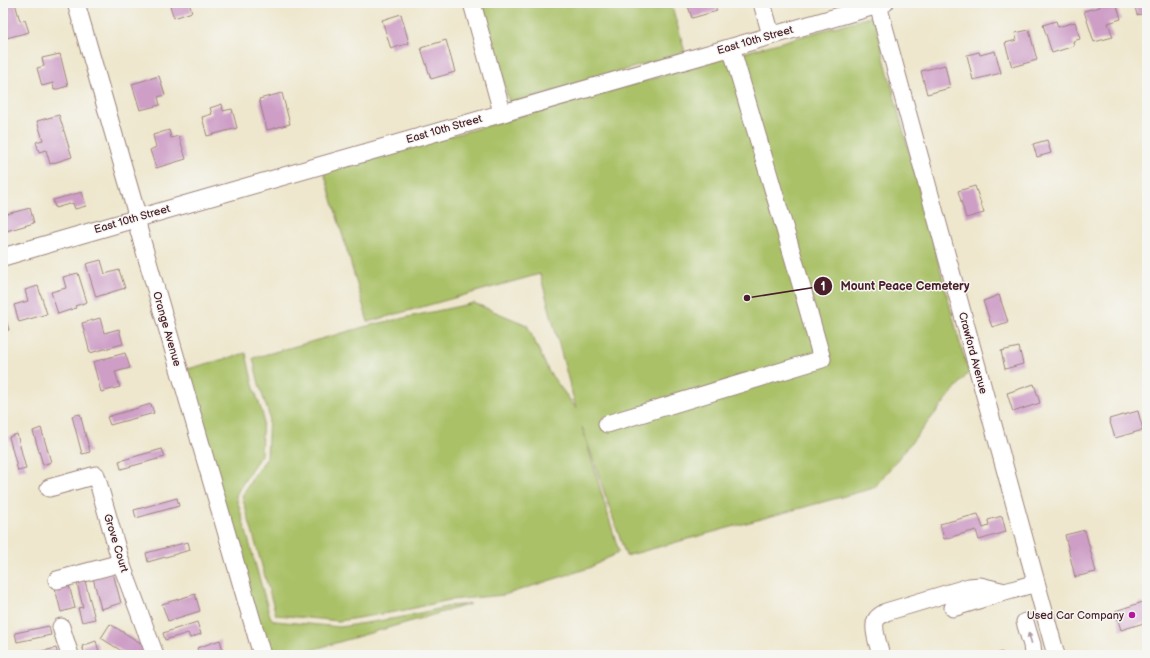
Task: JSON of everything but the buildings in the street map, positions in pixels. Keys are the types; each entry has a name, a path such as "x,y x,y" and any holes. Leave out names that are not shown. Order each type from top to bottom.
{"street":[{"name":"Orange Avenue","path":"76,3 137,218 139,231 262,655"},
{"path":"472,3 502,112"},
{"path":"762,3 771,36"},
{"name":"East 10th Street","path":"3,257 881,4"},
{"name":"Crawford Avenue","path":"881,4 1056,655"},
{"path":"607,424 822,359 731,47"},
{"name":"Grove Court","path":"49,488 96,475 121,563 155,655"},
{"path":"57,580 121,563"},
{"path":"953,608 1036,583"},
{"path":"881,655 875,625 879,616 886,612 969,587 980,586 1005,592"},
{"path":"1025,622 1032,645 1033,655"},
{"path":"61,627 70,655"}],"green space":[{"path":"482,3 671,3 685,52 518,102 509,102"},
{"path":"873,16 959,340 969,372 874,488 626,556 582,427 619,552 589,568 504,595 450,600 401,611 339,621 276,615 242,496 256,472 267,458 269,415 259,384 253,358 371,325 474,303 527,325 549,372 576,408 540,274 368,322 324,172"},
{"path":"246,353 253,385 263,415 261,455 236,496 272,619 275,621 340,627 403,617 451,606 471,604 294,655 265,655 184,370"}],"place":[{"name":"Mount Peace Cemetery","path":"747,298"},
{"name":"Used Car Company","path":"1132,615"}]}
